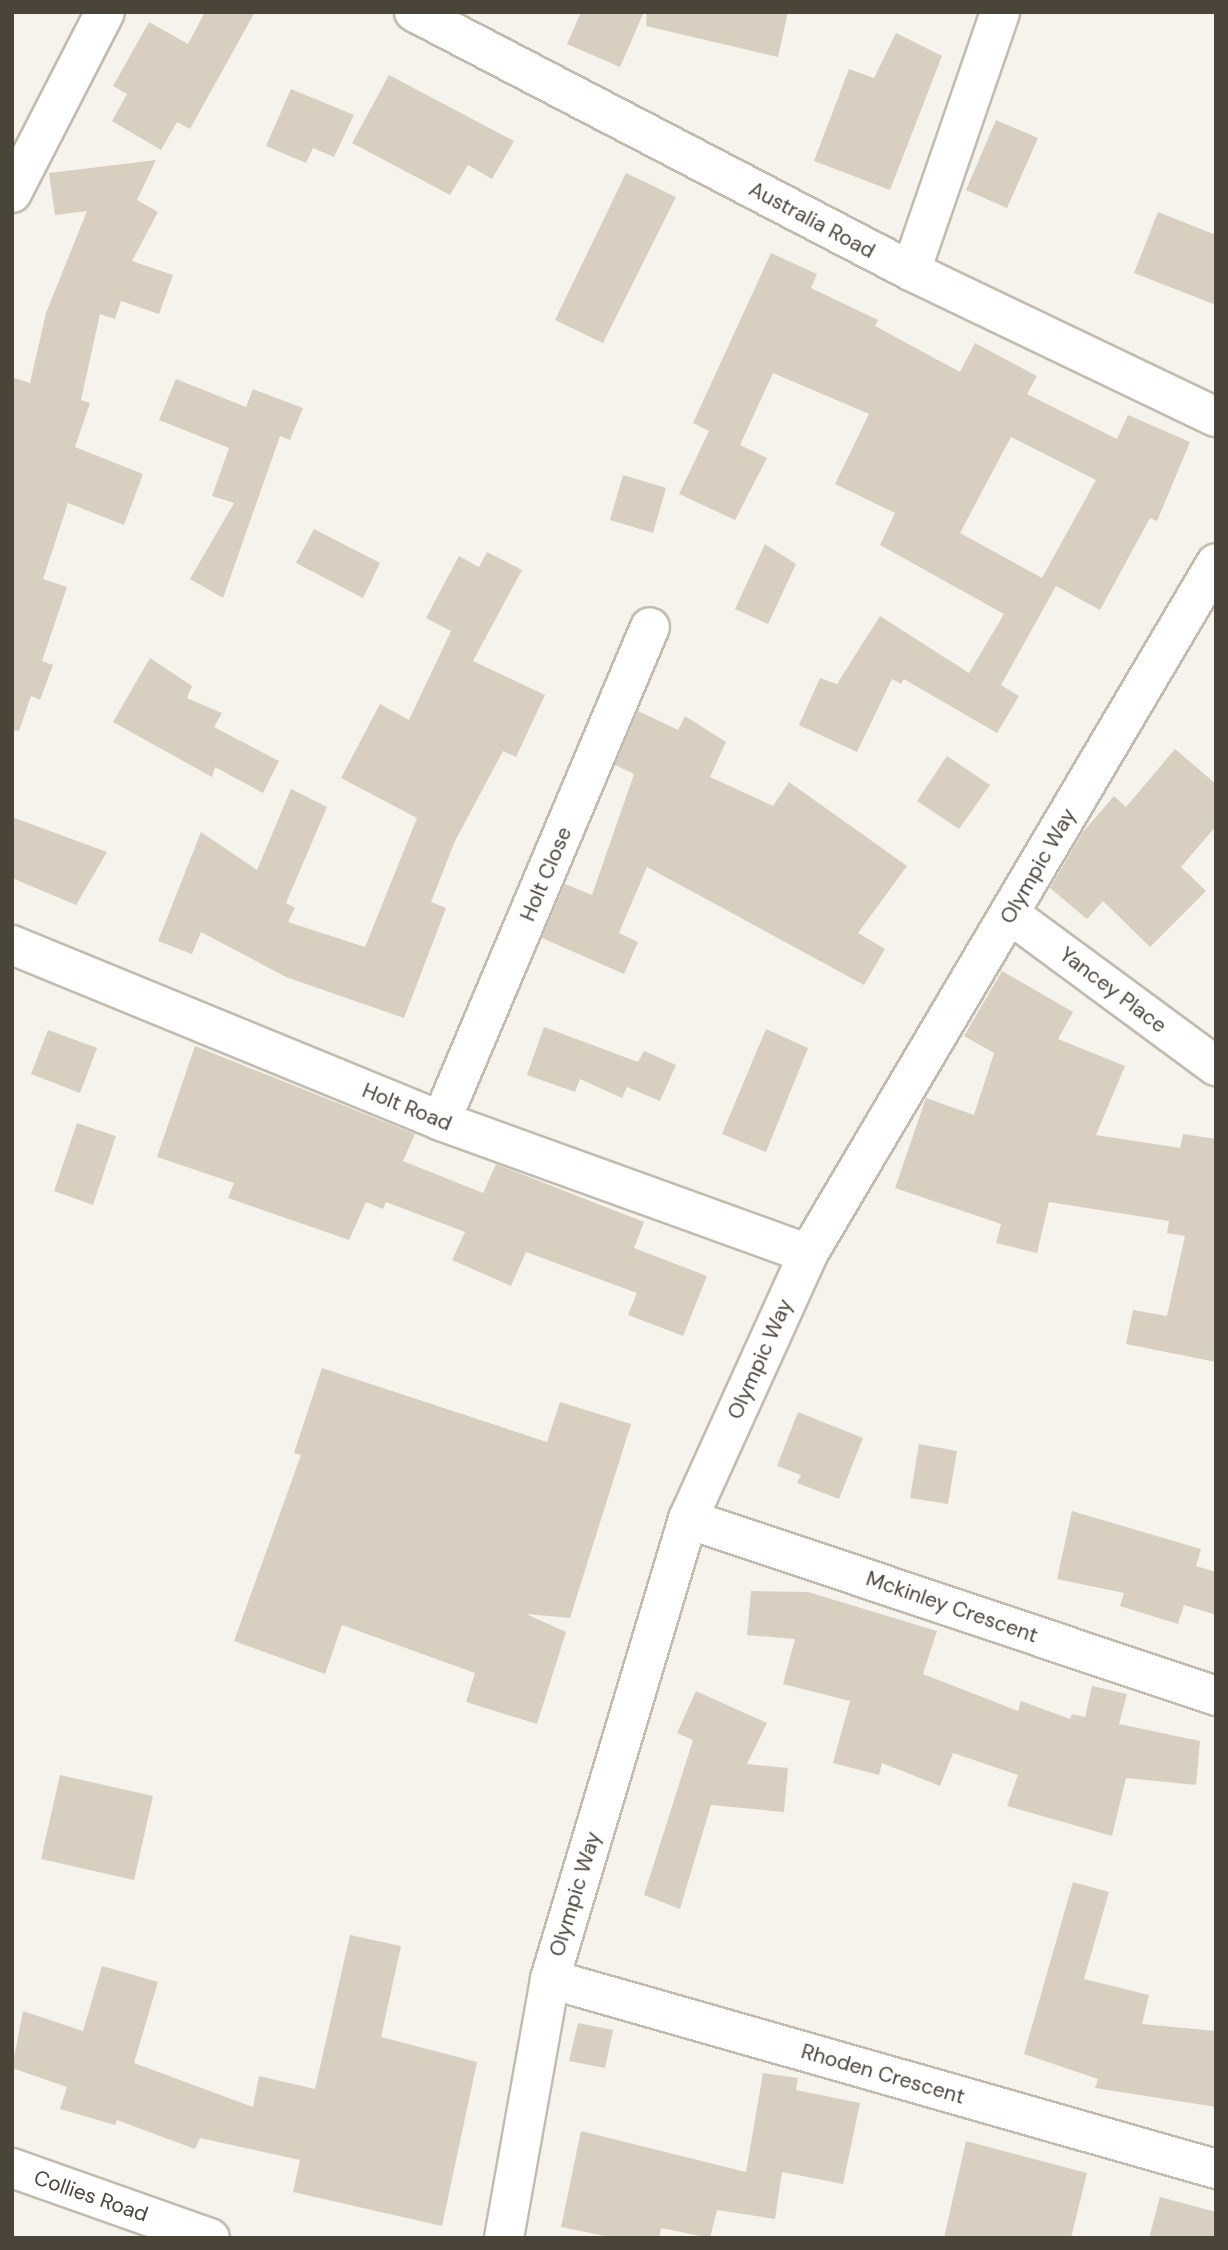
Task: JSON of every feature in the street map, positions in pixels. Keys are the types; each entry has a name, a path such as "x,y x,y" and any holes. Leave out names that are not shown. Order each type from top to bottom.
{"street":[{"path":"12,193 104,12"},
{"name":"Australia Road","path":"414,12 911,271 1216,416"},
{"path":"911,271 1000,12"},
{"name":"Olympic Way","path":"504,2238 550,1979 688,1519 808,1254 1011,915 1216,563"},
{"name":"Holt Close","path":"441,1121 650,627"},
{"name":"Yancey Place","path":"1011,915 1216,1066"},
{"name":"Holt Road","path":"12,945 441,1121 808,1254"},
{"name":"Mckinley Crescent","path":"688,1519 1216,1696"},
{"name":"Rhoden Crescent","path":"550,1979 1216,2169"},
{"name":"Collies Road","path":"12,2168 210,2238"}],"building":[{"path":"205,12 255,12 190,129 177,122 161,150 112,121 127,94 113,86 149,22 188,44"},
{"path":"581,12 644,12 620,67 567,44"},
{"path":"647,12 788,12 778,57 646,26"},
{"path":"896,33 942,56 890,190 814,161 849,69 874,78"},
{"path":"389,75 514,141 492,179 468,165 450,195 352,143"},
{"path":"291,89 354,115 334,157 313,148 306,163 266,146"},
{"path":"996,120 1038,138 1007,208 966,190"},
{"path":"156,160 137,200 158,212 132,261 173,275 159,314 121,301 115,319 100,314 81,400 90,403 75,447 143,474 124,525 68,503 43,579 67,587 42,661 53,665 40,700 31,696 19,731 12,730 12,377 30,383 46,313 87,211 55,215 49,173"},
{"path":"626,173 676,197 603,343 555,320"},
{"path":"1158,212 1216,235 1216,305 1134,273"},
{"path":"771,253 817,274 811,288 878,320 875,326 960,372 975,343 1037,376 1027,394 1117,439 1128,415 1190,442 1157,521 1150,518 1100,610 1056,586 1001,685 1019,696 997,733 904,679 901,684 892,679 857,752 799,725 820,678 837,684 880,616 969,673 1004,614 880,545 895,513 835,484 869,414 773,373 740,445 767,458 735,520 679,494 709,431 693,423","holes":["1011,437 1096,480 1042,578 960,533"]},
{"path":"176,379 246,407 253,389 303,408 290,440 280,436 223,598 190,579 234,503 212,496 229,448 159,420"},
{"path":"623,475 666,488 653,533 610,520"},
{"path":"314,529 380,563 363,598 296,563"},
{"path":"765,544 796,564 768,624 735,609"},
{"path":"487,552 522,570 473,661 545,695 516,757 503,751 455,841 431,902 446,908 404,1018 286,977 201,932 192,954 158,941 201,832 257,870 291,789 327,807 286,903 295,908 288,922 365,947 417,818 341,778 380,704 409,720 451,631 426,618 459,556 479,567"},
{"path":"150,658 192,686 187,698 222,713 214,727 279,761 263,793 215,767 212,777 113,722"},
{"path":"638,711 678,730 685,716 726,742 710,777 773,806 789,782 907,866 858,933 885,949 864,985 647,867 619,933 638,942 624,974 542,938 565,884 592,895 634,774 615,765"},
{"path":"1175,749 1216,784 1216,826 1181,867 1206,891 1150,947 1103,901 1087,919 1050,888 1083,832 1114,796 1126,807"},
{"path":"947,756 990,785 959,829 917,801"},
{"path":"12,817 107,852 76,905 12,878"},
{"path":"1002,971 1073,1012 1058,1039 1125,1066 1096,1135 1180,1148 1183,1134 1216,1139 1216,1362 1126,1344 1133,1310 1167,1316 1185,1236 1167,1233 1169,1221 1049,1202 1037,1253 996,1243 1001,1224 895,1188 926,1098 974,1115 994,1053 964,1036"},
{"path":"544,1027 638,1062 644,1051 676,1065 660,1101 627,1087 622,1098 580,1079 575,1092 527,1075"},
{"path":"766,1029 808,1048 766,1152 722,1134"},
{"path":"48,1030 97,1048 80,1093 31,1074"},
{"path":"195,1046 415,1134 403,1161 483,1193 496,1164 644,1222 634,1248 707,1276 683,1336 628,1315 637,1293 526,1252 511,1286 452,1260 465,1232 386,1202 383,1209 366,1202 349,1240 228,1198 234,1183 157,1157"},
{"path":"77,1123 116,1136 93,1205 54,1191"},
{"path":"322,1368 547,1442 560,1402 631,1424 570,1618 526,1614 566,1632 537,1724 466,1702 475,1673 342,1625 325,1674 234,1641 301,1455 294,1453"},
{"path":"798,1412 863,1438 839,1499 797,1483 801,1475 777,1466"},
{"path":"919,1444 957,1451 948,1504 910,1498"},
{"path":"1072,1511 1201,1549 1196,1566 1216,1572 1216,1615 1184,1605 1178,1624 1120,1606 1124,1593 1057,1579"},
{"path":"751,1591 808,1592 937,1631 923,1674 1018,1711 1021,1701 1070,1719 1072,1714 1085,1717 1092,1686 1127,1694 1119,1724 1200,1741 1196,1785 1126,1778 1112,1836 1007,1806 1018,1775 953,1753 940,1786 882,1763 879,1775 833,1763 850,1701 783,1684 795,1639 747,1635"},
{"path":"696,1691 767,1723 747,1764 788,1768 784,1812 711,1805 680,1909 644,1895 693,1740 677,1733"},
{"path":"60,1775 153,1796 134,1880 41,1859"},
{"path":"1073,1882 1109,1892 1084,1979 1149,1995 1142,2024 1216,2031 1216,2107 1095,2088 1098,2079 1024,2054"},
{"path":"350,1935 401,1946 381,2037 477,2062 442,2226 293,2192 300,2160 200,2138 195,2149 117,2120 115,2125 60,2109 67,2087 12,2068 23,2011 83,2031 102,1966 158,1982 134,2063 253,2107 259,2076 315,2089"},
{"path":"578,2023 613,2030 605,2068 569,2061"},
{"path":"763,2073 798,2078 796,2090 860,2103 843,2184 782,2172 775,2219 717,2210 710,2238 661,2228 659,2238 615,2238 561,2227 581,2131 746,2172"},
{"path":"966,2141 1087,2173 1071,2238 944,2238"},
{"path":"1160,2197 1216,2212 1216,2238 1149,2238"}]}
